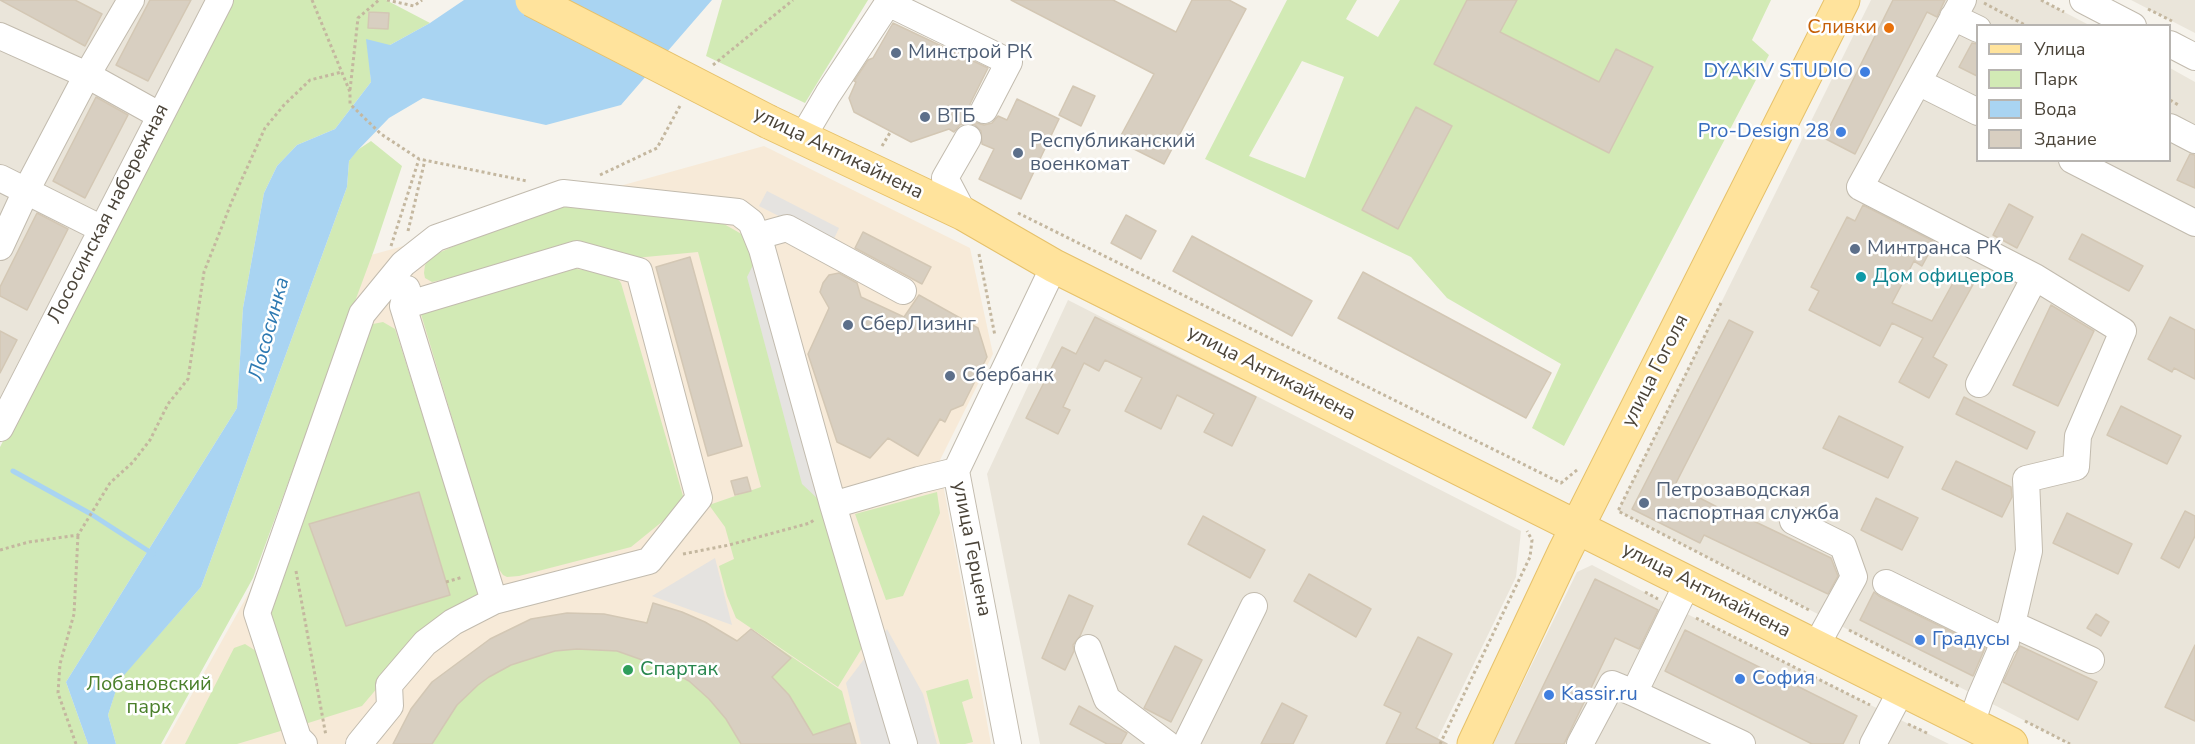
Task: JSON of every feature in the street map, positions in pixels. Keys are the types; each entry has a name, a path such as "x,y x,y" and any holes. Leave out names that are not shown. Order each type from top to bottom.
{"main road":[{"name":"улица Антикайнена","path":"532,0 769,122 964,214 1054,266 1577,527 1681,595 1823,634 1895,702 1976,711 2016,731"},
{"name":"улица Гоголя","path":"1475,744 1577,527 1842,0"}],"street":[{"path":"0,247 26,191 87,75 131,0"},
{"name":"Лососинская набережная","path":"0,428 220,0"},
{"path":"2083,0 2136,15"},
{"path":"802,138 888,3 1009,62 984,110"},
{"path":"1976,28 1958,9 1860,187 2035,277 2123,331 2078,436 2076,467 2026,479 2029,551 2009,633 1976,711"},
{"path":"2173,34 2195,57"},
{"path":"0,36 87,75 159,115"},
{"path":"1918,82 1976,111"},
{"path":"2171,128 2195,140"},
{"path":"964,214 945,178 968,138"},
{"path":"2076,162 2195,223"},
{"path":"0,178 102,229"},
{"path":"304,744 298,738 258,613 362,314 405,253 436,238 562,193 738,213 751,222 758,236 833,505 904,744"},
{"path":"758,236 787,228 903,291"},
{"path":"405,253 402,306 494,601"},
{"path":"359,744 390,706 389,685 424,643 453,622 494,601 649,561 699,498 639,271 577,254 402,306"},
{"path":"833,505 919,480 962,460 1054,266"},
{"path":"1979,384 2035,277"},
{"name":"улица Герцена","path":"962,460 1008,744"},
{"path":"1793,521 1843,546 1854,578 1823,634"},
{"path":"1886,583 2009,633 2091,660"},
{"path":"1634,693 1681,595"},
{"path":"1186,744 1254,606"},
{"path":"1088,648 1107,699 1167,744"},
{"path":"1580,744 1612,684 1742,744"},
{"path":"1873,744 1895,702"}],"path":[{"path":"312,0 350,92"},
{"path":"379,0 358,18 350,104 381,134 419,159 548,185 562,193"},
{"path":"387,0 414,6 422,0"},
{"path":"1979,0 2023,24"},
{"path":"2136,15 2154,24"},
{"path":"76,744 58,693 60,664 74,614 78,535 110,483 133,462 150,440 168,404 188,379 204,272 232,201 266,128 284,105 310,80 342,72"},
{"path":"872,144 882,148 891,131"},
{"path":"405,253 419,159"},
{"path":"405,253 405,242 425,160"},
{"path":"1011,210 1561,483 1580,468"},
{"path":"978,246 996,338"},
{"path":"1724,298 1618,511 1823,634 1976,711"},
{"path":"649,561 729,545 810,523"},
{"path":"1440,744 1530,557 1532,540 1526,529"},
{"path":"0,550 29,542 78,535"},
{"path":"296,571 327,744"},
{"path":"446,582 460,578"},
{"path":"1644,591 1681,595 1895,702 1929,734"},
{"path":"2016,731 2070,744"}],"shaded area":[{"path":"0,0 206,0 0,398"},
{"path":"1871,0 2041,0 2087,24 1976,24 1976,162 2171,162 2171,69 2195,82 2195,744 2070,744 1618,511"},
{"path":"2131,0 2195,0 2195,33"},
{"path":"764,146 970,248 993,354 939,462 991,744 164,744 256,580 371,255"},
{"path":"767,191 839,228 832,243 759,206"},
{"path":"754,263 818,499 802,484 747,277"},
{"path":"1068,300 1521,531 1516,577 1435,744 1040,744 987,474"},
{"path":"715,558 732,625 652,596"},
{"path":"1592,565 1949,744 1493,744 1577,572"},
{"path":"887,629 923,694 937,744 861,744 846,683"}],"green space":[{"path":"233,0 386,0 430,23 390,45 370,71 371,82 335,129 297,145 277,166 264,193 243,308 237,408 66,682 88,744 0,744 0,447"},
{"path":"722,0 868,0 805,103 706,56"},
{"path":"1287,0 1357,0 1346,19 1378,37 1400,0 1771,0 1752,40 1769,55 1564,446 1532,428 1561,364 1447,298 1411,257 1205,159","holes":["1302,61 1344,77 1305,178 1249,156"]},
{"name":"Лобановский парк","path":"371,141 402,166 374,250 253,578 161,744 116,744 108,715 119,680 201,587 347,187 349,161 356,151"},
{"path":"570,203 679,214 724,224 745,236 862,648 838,687 736,618 727,596 719,566 734,559 725,527 709,505 761,487 698,252 635,258 580,245 432,282 425,278 425,265 432,256 472,238"},
{"path":"570,268 610,274 621,283 683,502 679,508 631,547 519,576 507,577 496,565 421,314 423,310"},
{"path":"383,322 395,329 481,599 417,641 362,706 305,724 271,614 300,517 368,329 373,324"},
{"path":"937,492 940,513 903,596 886,600 855,514"},
{"name":"Спартак","path":"653,603 705,622 736,641 751,629 842,691 856,744 393,744 411,709 432,682 490,639 531,619 604,614 646,623"},
{"path":"245,644 256,651 284,730 237,744 185,744 234,648"},
{"path":"968,679 973,698 962,702 973,742 940,744 926,691"}],"water":[{"name":"Лососинка","path":"464,0 712,0 621,105 546,125 423,98 389,118 357,151 349,161 347,187 201,587 119,681 108,715 116,744 88,744 66,682 237,408 243,308 264,193 277,166 297,145 335,129 371,82 366,39 390,45 430,23"}],"building":[{"path":"0,0 75,0 102,14 85,46"},
{"path":"150,0 191,0 148,81 116,65"},
{"path":"1011,0 1113,0 1176,32 1192,0 1229,0 1246,9 1164,164 1118,141 1154,74"},
{"path":"1467,0 1517,0 1500,32 1599,82 1616,49 1653,67 1609,153 1434,64"},
{"path":"1893,0 1945,0 1937,17 1927,12 1855,154 1824,138"},
{"path":"369,12 389,13 388,29 368,28"},
{"path":"893,23 988,68 970,104 971,118 977,123 984,125 992,123 998,116 1007,120 1017,99 1059,119 1021,199 979,179 994,149 982,144 981,131 975,125 967,123 960,125 954,132 949,129 911,142 854,112 849,98 856,82 854,81 868,60 873,58"},
{"path":"1972,43 1976,44 1976,76 1959,67"},
{"path":"1073,86 1095,96 1081,126 1059,115"},
{"path":"96,97 128,115 85,198 53,181"},
{"path":"1416,107 1452,126 1398,229 1362,210"},
{"path":"2190,154 2195,155 2195,188 2177,180"},
{"path":"2009,204 2033,217 2017,248 1993,235"},
{"name":"Дом офицеров","path":"1863,205 1935,242 1922,266 1914,261 1892,303 1932,321 1959,272 1975,281 1933,357 1947,365 1929,398 1899,382 1923,338 1892,323 1880,346 1809,310 1819,291 1811,287 1847,217 1855,221"},
{"path":"37,213 68,229 27,310 0,296 0,287"},
{"path":"1126,215 1156,231 1141,259 1111,243"},
{"path":"863,232 931,267 922,284 855,248"},
{"path":"2082,234 2143,266 2129,291 2069,259"},
{"path":"1192,236 1312,301 1292,336 1173,271"},
{"path":"690,257 742,446 708,456 656,267"},
{"path":"1363,272 1551,373 1526,418 1338,318"},
{"path":"839,273 857,283 861,297 904,317 919,295 978,328 987,357 963,405 951,410 945,422 940,419 918,456 888,438 870,458 837,442 808,354 829,308 820,292 823,283 829,275"},
{"path":"2051,305 2094,331 2058,406 2013,385"},
{"path":"1095,317 1256,397 1232,446 1204,432 1214,414 1177,395 1161,429 1125,411 1142,378 1105,360 1099,371 1084,363 1063,407 1070,410 1058,434 1026,418 1062,347 1076,354"},
{"path":"2170,317 2195,330 2195,379 2174,368 2172,372 2148,359"},
{"path":"1729,320 1753,332 1675,485 1740,519 1741,515 1831,558 1838,576 1828,594 1704,535 1700,543 1632,509"},
{"path":"0,331 17,340 0,373"},
{"path":"1964,397 2035,432 2027,449 1956,414"},
{"path":"2121,406 2181,436 2167,464 2107,435"},
{"path":"1839,416 1903,447 1888,478 1823,448"},
{"path":"1956,461 2011,487 2012,497 2002,517 1942,489"},
{"path":"747,477 751,491 735,495 731,481"},
{"path":"419,492 450,595 346,626 309,524"},
{"path":"1876,498 1918,518 1902,550 1861,530"},
{"path":"2185,511 2195,516 2195,536 2179,568 2161,558"},
{"path":"2067,513 2132,544 2118,574 2053,543"},
{"path":"1203,516 1265,550 1250,578 1188,544"},
{"path":"1309,574 1371,609 1356,637 1294,601"},
{"path":"1595,579 1658,610 1639,649 1615,638 1564,744 1515,744"},
{"path":"1874,592 1985,648 1973,676 1860,620"},
{"path":"1069,595 1093,606 1080,636 1073,645 1074,651 1065,670 1042,658"},
{"path":"653,603 705,622 737,641 751,629 791,658 772,677 789,695 813,735 850,723 856,744 741,744 726,719 689,681 665,668 617,651 577,649 555,651 536,657 511,665 489,677 457,705 432,744 393,744 411,709 432,682 490,639 531,619 567,613 604,614 647,623"},
{"path":"2096,614 2109,622 2101,636 2087,628"},
{"path":"1685,630 1857,716 1843,744 1812,744 1665,671"},
{"path":"1418,637 1452,654 1416,728 1447,744 1386,744 1401,713 1384,705"},
{"path":"2195,645 2195,721 2165,707"},
{"path":"1175,646 1202,660 1171,722 1144,708"},
{"path":"2020,646 2097,682 2078,720 2003,682"},
{"path":"1282,703 1307,716 1293,744 1261,744"},
{"path":"1079,706 1127,733 1121,744 1107,744 1070,724"}],"waterway":[{"path":"13,471 91,514 153,554"}],"place":[{"name":"Сливки","path":"1889,28"},
{"name":"Минстрой РК","path":"896,53"},
{"name":"DYAKIV STUDIO","path":"1865,72"},
{"name":"ВТБ","path":"925,117"},
{"name":"Pro-Design 28","path":"1841,132"},
{"name":"Республиканский военкомат","path":"1018,153"},
{"name":"Минтранса РК","path":"1855,249"},
{"name":"Дом офицеров","path":"1861,277"},
{"name":"СберЛизинг","path":"848,325"},
{"name":"Сбербанк","path":"950,376"},
{"name":"Петрозаводская паспортная служба","path":"1644,503"},
{"name":"Градусы","path":"1920,640"},
{"name":"Спартак","path":"628,670"},
{"name":"София","path":"1740,679"},
{"name":"Kassir.ru","path":"1549,695"}]}
